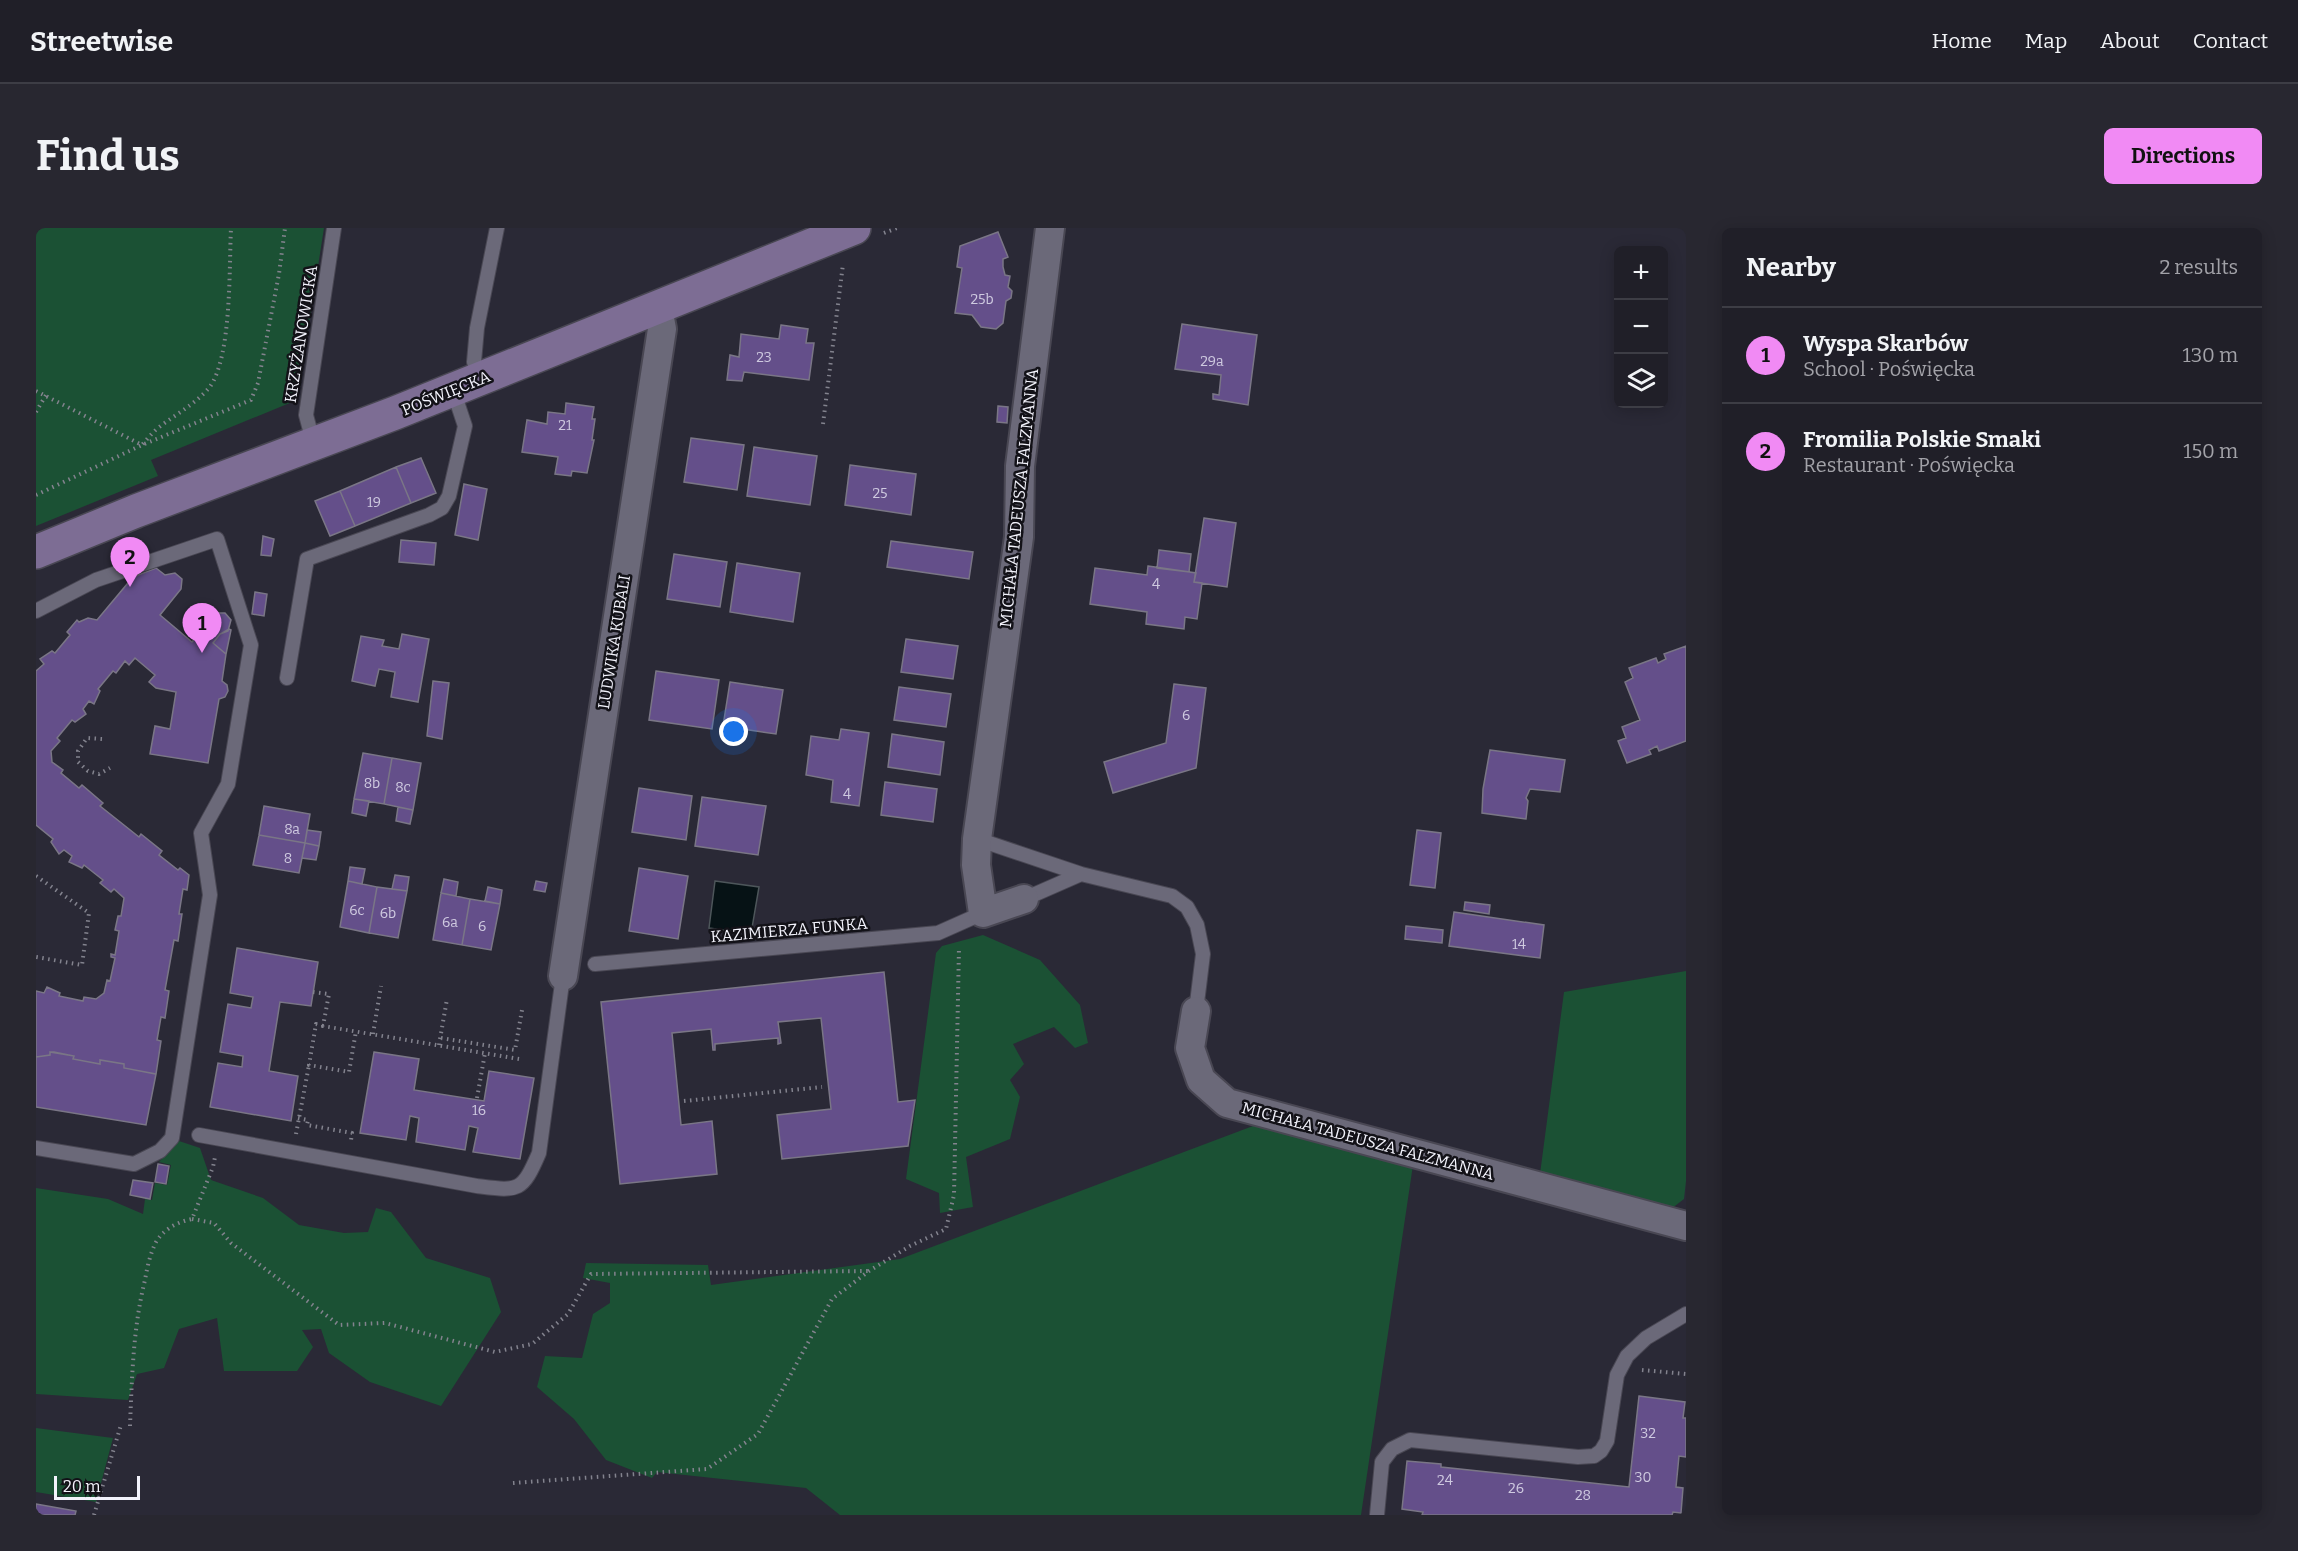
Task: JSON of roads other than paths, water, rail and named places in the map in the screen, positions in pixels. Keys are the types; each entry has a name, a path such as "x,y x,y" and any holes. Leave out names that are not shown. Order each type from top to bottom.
{"street":[{"name":"POŚWIĘCKA","path":"36,552 136,511 314,445 854,228"},
{"name":"MICHAŁA TADEUSZA FALZMANNA","path":"983,913 976,865 977,839 1019,537 1020,466 1050,228"},
{"name":"LUDWIKA KUBALI","path":"562,976 662,329 658,308"},
{"path":"983,913 1024,899"},
{"name":"MICHAŁA TADEUSZA FALZMANNA","path":"1196,1011 1190,1048 1197,1070 1201,1080 1227,1103 1686,1226"}],"lane":[{"name":"KRZYŻANOWICKA","path":"314,445 306,415 334,228"},
{"path":"287,678 307,559 429,515 442,508 449,496 465,426 466,384 474,362 477,328 496,228"},
{"path":"36,611 96,580 217,539 251,645 228,784 201,833 210,895 172,1138 160,1151 134,1164 36,1148"},
{"name":"MICHAŁA TADEUSZA FALZMANNA","path":"977,839 1081,874 1172,896 1187,908 1197,926 1203,954 1196,1011"},
{"path":"1024,899 1081,874"},
{"name":"KAZIMIERZA FUNKA","path":"595,964 938,933 983,913"},
{"path":"200,1135 477,1186 508,1190 520,1186 529,1177 539,1153 562,976"},
{"path":"1377,1515 1382,1462 1392,1449 1410,1440 1578,1457 1594,1456 1601,1451 1607,1441 1617,1375 1627,1356 1646,1338 1686,1314"}],"place":[{"name":"Fromilia Polskie Smaki","path":"130,587"},
{"name":"Wyspa Skarbów","path":"202,653"}]}
